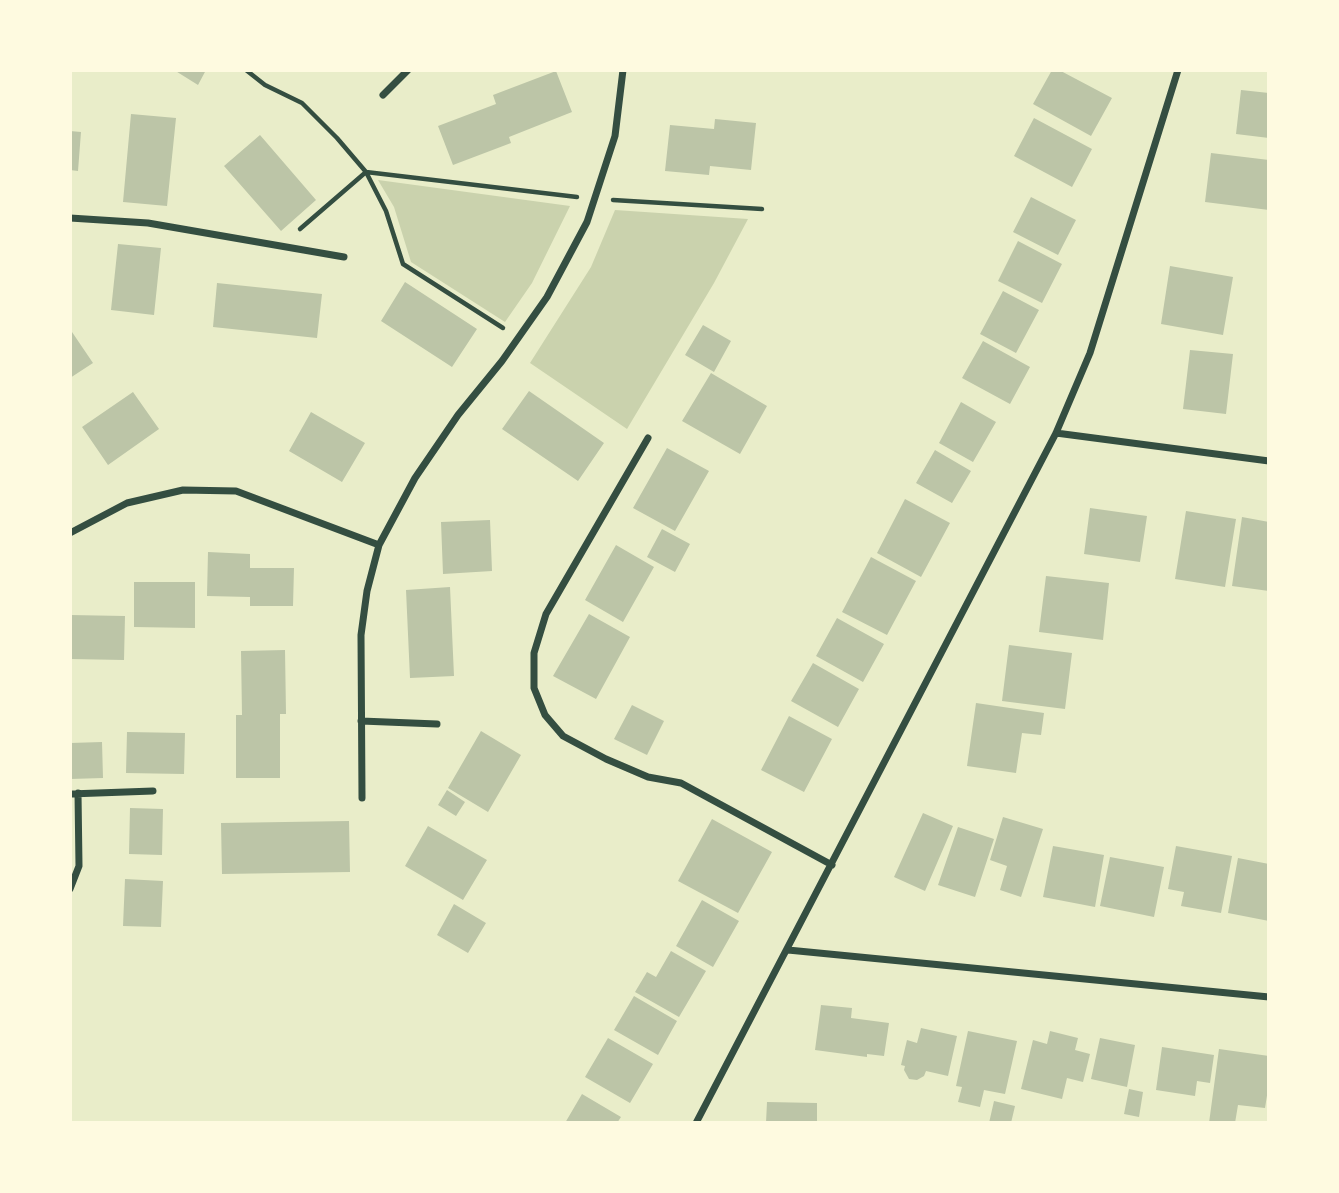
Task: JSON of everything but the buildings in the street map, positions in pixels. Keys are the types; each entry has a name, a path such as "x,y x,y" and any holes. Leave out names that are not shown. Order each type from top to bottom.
{"street":[{"path":"383,95 408,70"},
{"path":"362,798 361,635 367,591 379,545 415,478 458,415 547,297 587,222 615,136 623,70"},
{"path":"696,1123 1056,433 1090,353 1178,70"},
{"path":"70,218 148,223 344,257"},
{"path":"1056,433 1269,461"},
{"path":"648,439 546,614 534,653 534,688 545,715 563,736 606,759 648,778 681,783 832,865"},
{"path":"70,533 127,503 183,490 236,491 379,545"},
{"path":"361,721 437,724"},
{"path":"70,889 79,866 74,793 152,791"},
{"path":"788,950 1269,997"}],"path":[{"path":"246,70 265,85 302,103 366,172 386,211 403,264 518,338"},
{"path":"281,246 366,172 595,199 762,209"}],"green space":[{"path":"378,180 570,206 532,283 505,322 411,262 394,207"},
{"path":"615,210 748,219 714,283 627,429 530,363 591,267"}]}
